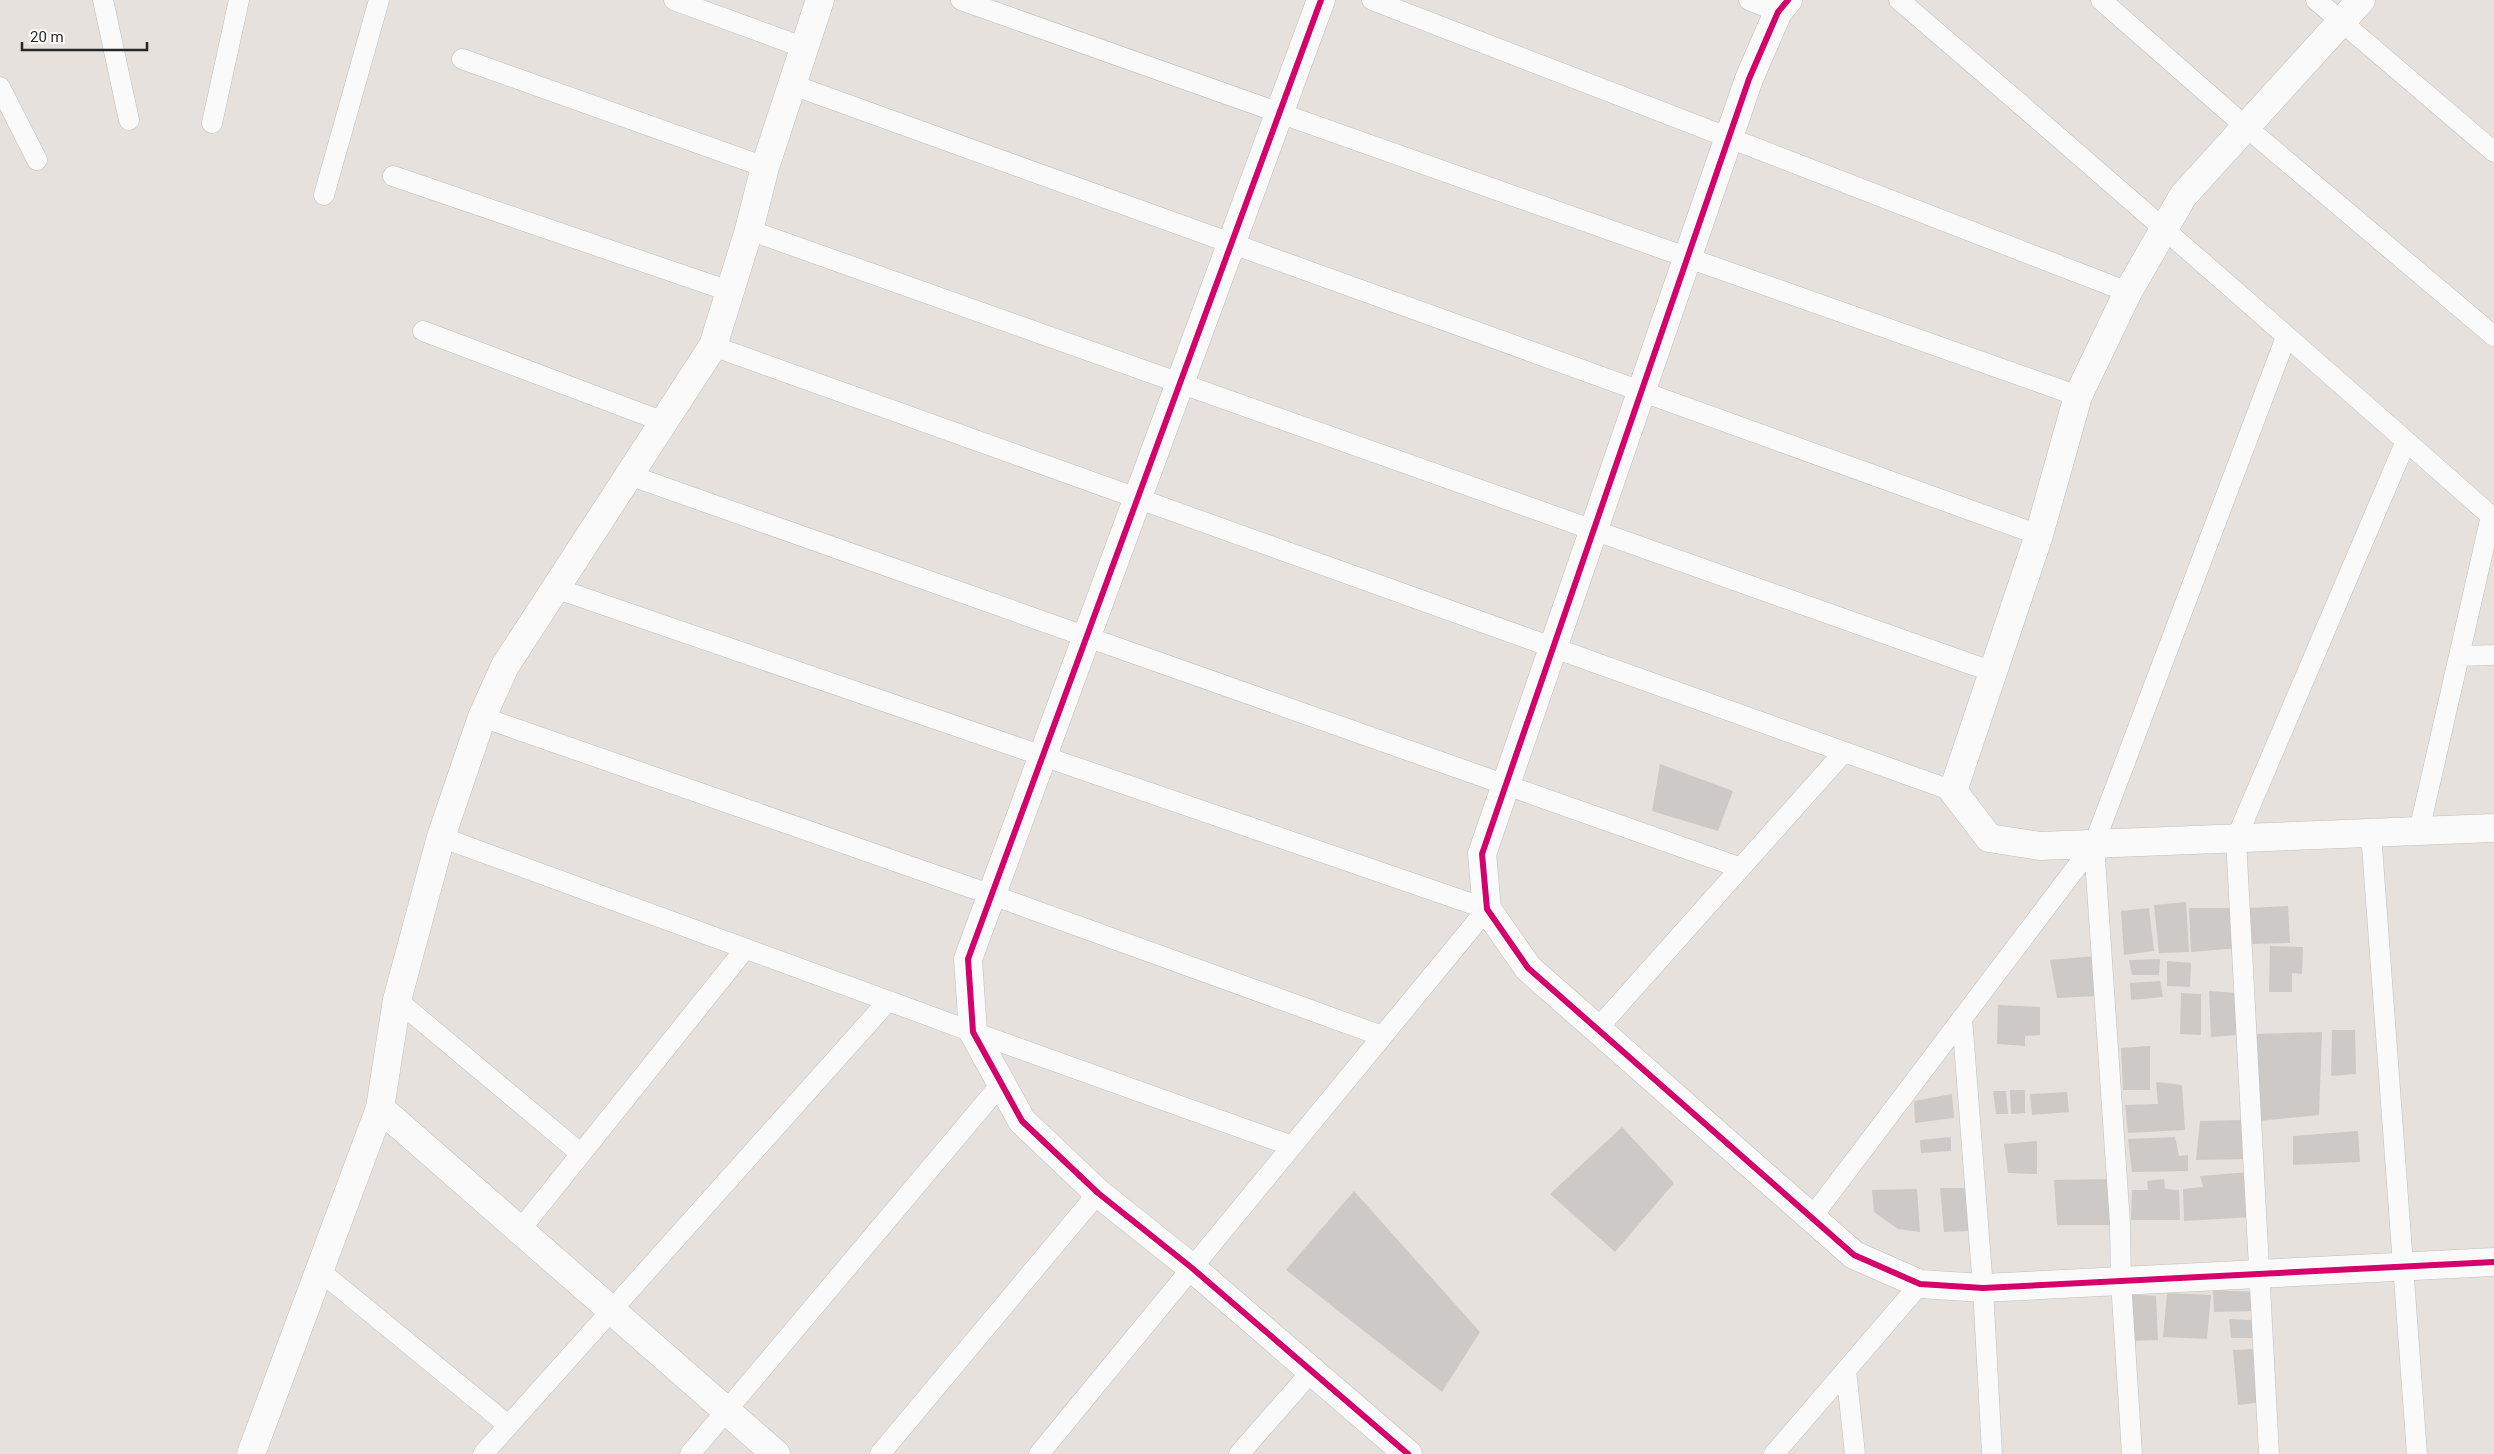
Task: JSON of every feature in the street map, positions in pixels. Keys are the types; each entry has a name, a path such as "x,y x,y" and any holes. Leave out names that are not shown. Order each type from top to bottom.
{"street":[{"path":"251,1454 380,1108 397,1000 441,837 482,717 505,666 713,346 749,230 765,167 820,0"},
{"path":"1321,0 968,959 973,1032 1022,1120 1098,1193 1192,1268 1404,1453"},
{"path":"2361,0 2183,196 2128,292 2078,396 2040,536 1953,791 1990,838 2040,846 2494,828"},
{"path":"1783,6 1749,79 1482,854 1487,908 1528,968 1854,1255 1920,1284 1983,1288 2494,1262"},
{"path":"380,1108 776,1454"}],"lane":[{"path":"103,0 129,120"},
{"path":"212,122 240,0"},
{"path":"324,195 379,0"},
{"path":"674,0 805,48"},
{"path":"961,0 2078,396"},
{"path":"1372,0 2128,292"},
{"path":"1748,0 1783,6"},
{"path":"1899,0 2165,228 2286,337 2493,516 2419,831"},
{"path":"2101,0 2246,127 2494,336"},
{"path":"2316,0 2494,152"},
{"path":"462,59 765,167"},
{"path":"793,85 2040,536"},
{"path":"0,87 37,160"},
{"path":"393,176 729,291"},
{"path":"749,230 1993,672"},
{"path":"423,331 664,422"},
{"path":"1812,1217 2094,844 2286,337"},
{"path":"713,346 1953,791"},
{"path":"2269,1454 2236,838 2406,441"},
{"path":"629,475 1741,868"},
{"path":"555,588 1487,908 1040,1454"},
{"path":"2460,656 2494,655"},
{"path":"482,717 992,895 1382,1036"},
{"path":"1598,1028 1844,752"},
{"path":"2371,833 2417,1454"},
{"path":"441,837 745,950 1292,1146"},
{"path":"2094,844 2120,1224 2121,1281 2132,1454"},
{"path":"520,1230 745,950"},
{"path":"397,1000 580,1153"},
{"path":"483,1454 888,1001"},
{"path":"1962,1018 1983,1288 1992,1454"},
{"path":"690,1454 1002,1083"},
{"path":"880,1454 1098,1193"},
{"path":"320,1271 508,1425"},
{"path":"1774,1454 1920,1284"},
{"path":"1846,1370 1855,1454"},
{"path":"1239,1454 1312,1371"}],"building":[{"path":"1660,764 1733,791 1718,831 1652,811"},
{"path":"2186,902 2189,952 2159,953 2154,905"},
{"path":"2288,906 2290,943 2252,944 2250,908"},
{"path":"2149,908 2154,951 2124,955 2121,911"},
{"path":"2189,908 2237,908 2239,948 2191,952"},
{"path":"2270,946 2303,947 2302,974 2292,973 2292,992 2269,992"},
{"path":"2095,956 2098,996 2057,998 2050,960"},
{"path":"2160,959 2159,975 2132,975 2129,960"},
{"path":"2167,961 2191,963 2190,987 2167,986"},
{"path":"2160,981 2163,997 2131,1000 2130,983"},
{"path":"2209,991 2236,993 2238,1035 2211,1037"},
{"path":"2181,993 2201,994 2201,1035 2180,1034"},
{"path":"1998,1005 2040,1007 2040,1035 2025,1036 2025,1046 1997,1044"},
{"path":"2332,1030 2355,1030 2356,1074 2331,1076"},
{"path":"2322,1032 2319,1115 2259,1121 2254,1034"},
{"path":"2150,1046 2150,1090 2123,1090 2121,1048"},
{"path":"2156,1082 2182,1085 2185,1130 2128,1133 2125,1105 2158,1104"},
{"path":"2010,1090 2025,1090 2025,1113 2011,1114"},
{"path":"1993,1091 2006,1091 2008,1114 1996,1114"},
{"path":"2067,1092 2069,1112 2032,1115 2030,1094"},
{"path":"1952,1094 1954,1118 1915,1123 1914,1101"},
{"path":"2243,1120 2248,1159 2196,1160 2200,1121"},
{"path":"1622,1127 1674,1183 1615,1252 1550,1194"},
{"path":"2358,1131 2360,1162 2293,1165 2293,1136"},
{"path":"1951,1137 1951,1151 1921,1153 1920,1140"},
{"path":"2175,1137 2179,1156 2188,1155 2188,1171 2132,1172 2128,1139"},
{"path":"2037,1141 2037,1174 2008,1173 2004,1144"},
{"path":"2250,1172 2253,1217 2184,1221 2183,1189 2203,1187 2200,1176"},
{"path":"2110,1179 2113,1225 2057,1225 2054,1180"},
{"path":"2164,1179 2165,1189 2179,1190 2180,1220 2131,1220 2132,1190 2148,1190 2147,1181"},
{"path":"1940,1188 1967,1188 1969,1231 1944,1232"},
{"path":"1917,1189 1920,1232 1898,1229 1874,1212 1872,1190"},
{"path":"1354,1191 1480,1332 1442,1392 1286,1270"},
{"path":"2213,1290 2257,1292 2258,1311 2214,1312"},
{"path":"2167,1293 2211,1295 2207,1339 2163,1337"},
{"path":"2127,1294 2156,1296 2158,1340 2130,1341"},
{"path":"2229,1319 2252,1320 2252,1338 2231,1338"},
{"path":"2253,1349 2262,1402 2238,1405 2233,1350"}],"cycle path":[{"path":"1321,0 968,959 973,1032 1022,1121 1098,1193 1192,1268 1408,1454"},
{"path":"1788,0 1778,12 1749,79 1482,854 1487,909 1528,968 1854,1255 1920,1284 1983,1288 2494,1262"}]}
